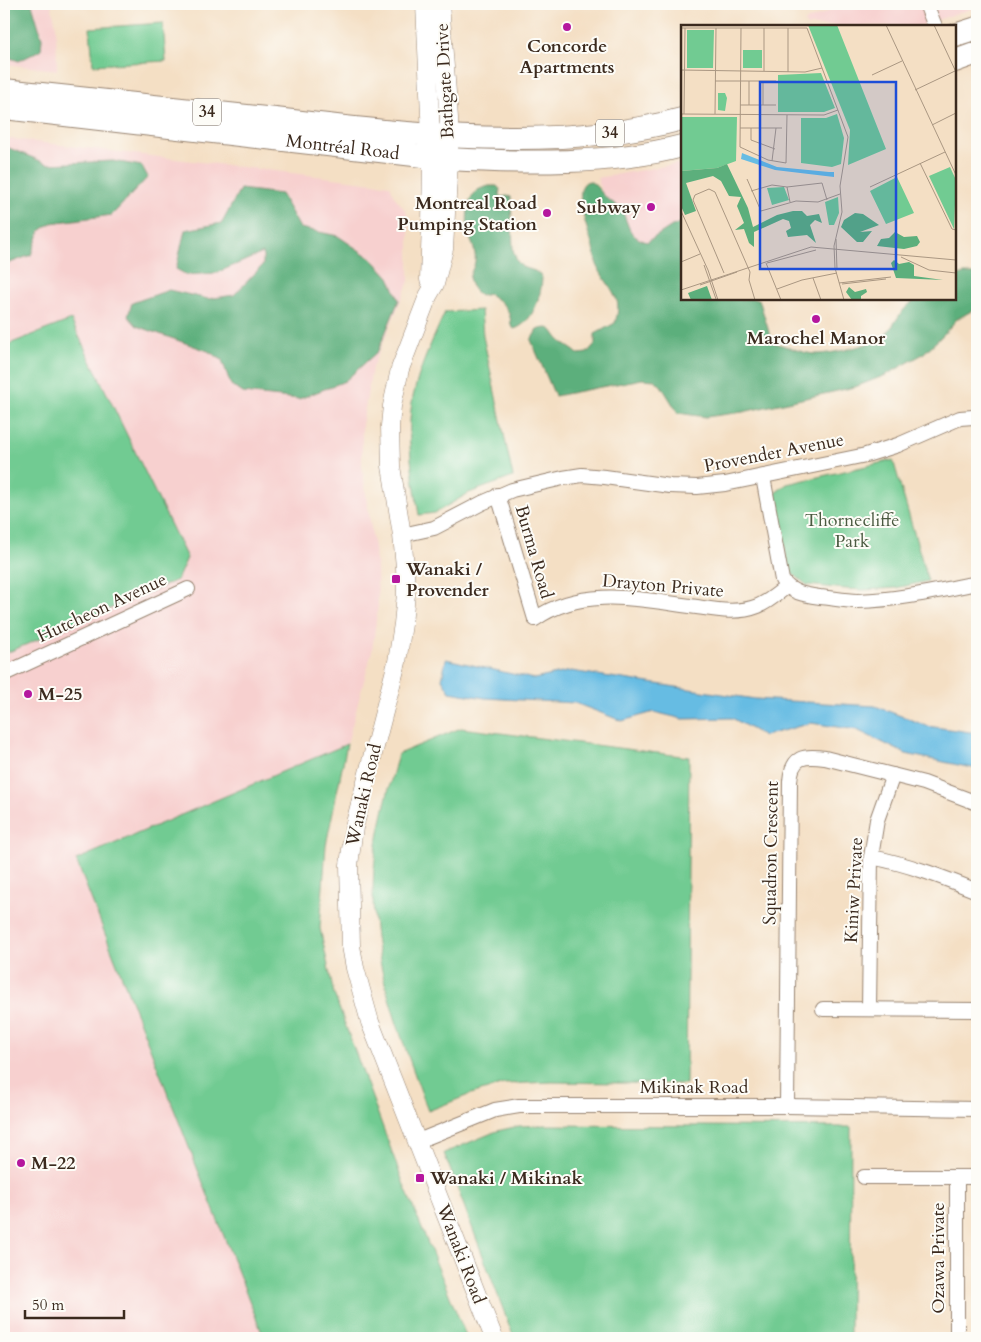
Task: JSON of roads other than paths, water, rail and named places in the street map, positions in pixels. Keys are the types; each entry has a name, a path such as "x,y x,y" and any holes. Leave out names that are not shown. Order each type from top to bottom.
{"main road":[{"path":"956,35 977,28"},
{"path":"956,61 977,54"},
{"name":"Montréal Road","path":"4,90 361,129 440,135 528,137 580,135 639,128 675,121"},
{"name":"Montréal Road","path":"4,108 440,159 581,160 636,155 678,147"},
{"path":"675,121 678,147"}],"street":[{"name":"Bathgate Drive","path":"425,4 440,135 440,159"},
{"name":"Bathgate Drive","path":"440,4 449,111 440,135"},
{"path":"926,4 935,25"},
{"name":"Wanaki Road","path":"440,159 431,224 428,296 400,369 390,426 391,466 402,535 406,594 403,624 397,662 354,827 349,865 349,904 351,946 359,987 370,1022 418,1140 494,1338"},
{"name":"Provender Avenue","path":"402,535 434,528 498,495 512,490 582,475 697,487 725,484 884,450 960,418 973,417 977,419"},
{"path":"763,476 780,570 786,587 814,596 856,601 895,598 977,583"},
{"name":"Burma Road","path":"498,495 534,618"},
{"name":"Drayton Private","path":"534,618 545,611 568,602 605,597 722,611 746,610 768,601 786,587"},
{"name":"Hutcheon Avenue","path":"4,674 188,589"},
{"name":"Squadron Crescent","path":"787,1106 790,772 792,766 803,757 812,756 893,775 977,803"},
{"name":"Kiniw Private","path":"869,1009 871,857 877,820 893,775"},
{"path":"871,857 936,874 977,891"},
{"path":"823,1010 977,1010"},
{"name":"Mikinak Road","path":"418,1140 495,1110 519,1106 787,1106 977,1109"},
{"path":"864,1177 977,1177"},
{"name":"Ozawa Private","path":"956,1338 957,1177"}],"water":[{"path":"446,659 534,679 571,671 755,699 875,706 927,726 977,733 977,769 906,754 857,730 811,723 764,736 732,718 683,719 654,712 622,721 575,703 485,698 450,692 442,679"}],"place":[{"name":"Concorde Apartments","path":"567,27"},
{"name":"Subway","path":"651,207"},
{"name":"Montreal Road Pumping Station","path":"547,213"},
{"name":"Marochel Manor","path":"816,319"},
{"name":"Wanaki / Provender","path":"396,579"},
{"name":"M-25","path":"28,694"},
{"name":"M-22","path":"21,1163"},
{"name":"Wanaki / Mikinak","path":"420,1178"}],"park label":[{"name":"Thornecliffe Park","path":"852,530"}]}
